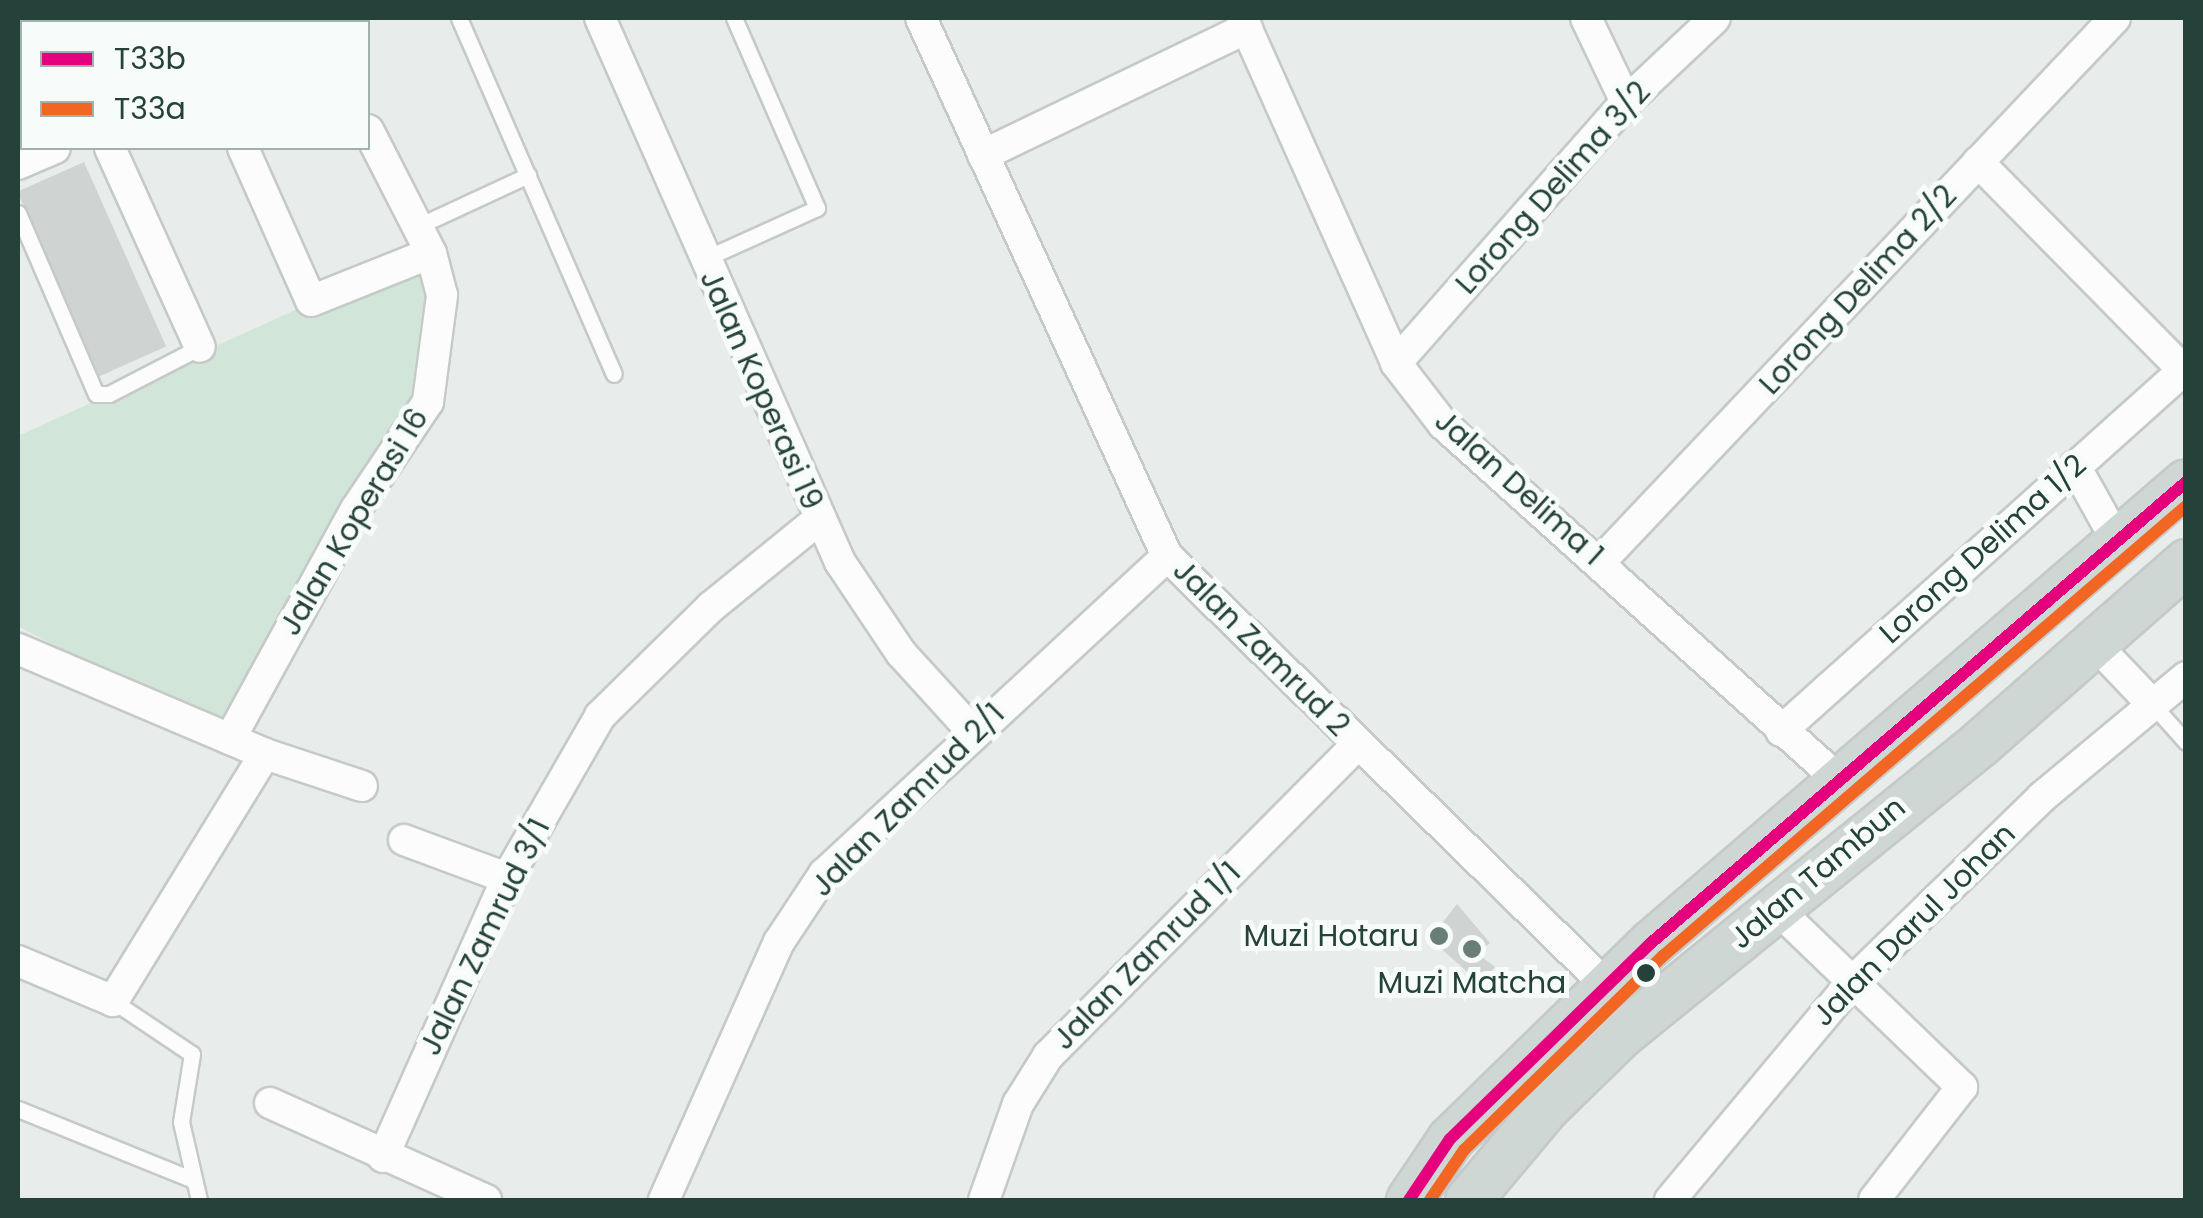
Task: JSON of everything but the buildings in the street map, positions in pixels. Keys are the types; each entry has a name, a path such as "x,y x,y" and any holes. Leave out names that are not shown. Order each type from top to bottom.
{"main road":[{"name":"Jalan Tambun","path":"1409,1200 1450,1139 1606,985 2186,482"},
{"name":"Jalan Tambun","path":"1468,1200 1547,1106 1621,1034 1777,908 2186,562"}],"street":[{"name":"Jalan Koperasi 19","path":"600,18 818,520 901,653 973,732"},
{"name":"Jalan Zamrud 2","path":"921,18 1167,556 1606,985"},
{"path":"1586,18 1626,102"},
{"name":"Lorong Delima 3/2","path":"1396,363 1626,102 1715,18"},
{"name":"Lorong Delima 2/2","path":"1600,562 2114,18"},
{"path":"983,155 1245,23"},
{"name":"Jalan Delima 1","path":"1245,23 1396,363 1442,424 1839,780"},
{"name":"Jalan Koperasi 16","path":"230,739 356,509 428,402 442,294 422,240 370,134"},
{"path":"18,164 50,150"},
{"path":"111,150 200,347"},
{"path":"244,150 310,301 422,240"},
{"path":"1978,162 2184,369"},
{"name":"Lorong Delima 1/2","path":"1781,730 2184,369"},
{"path":"2075,466 2117,541"},
{"name":"Jalan Zamrud 3/1","path":"383,1157 507,878 600,716 712,608 818,520"},
{"name":"Jalan Zamrud 2/1","path":"664,1200 788,928 824,874 1167,556"},
{"path":"2093,642 2152,704"},
{"path":"18,650 265,754 362,786"},
{"name":"Jalan Darul Johan","path":"1670,1200 1853,982 2042,797 2186,677"},
{"name":"Jalan Zamrud 1/1","path":"984,1200 1018,1104 1048,1056 1358,744"},
{"path":"18,962 114,1001 265,754"},
{"path":"404,840 507,878"},
{"path":"1777,908 1962,1086 1874,1200"},
{"path":"270,1103 476,1199"}],"lane":[{"path":"459,18 614,374"},
{"path":"704,259 817,208 734,18"},
{"path":"422,240 528,175"},
{"path":"18,213 96,394 109,394 200,347"},
{"path":"2152,704 2186,742"},
{"path":"114,1001 192,1054 181,1122 200,1200"},
{"path":"18,1109 194,1180"}],"green space":[{"path":"414,256 437,278 428,402 212,731 18,626 18,436"}],"transit line":[{"name":"T33b","path":"1409,1200 1450,1139 1651,943 2186,482"},
{"name":"T33a","path":"1430,1200 1464,1150 1663,956 2186,506"}],"place":[{"name":"Muzi Hotaru","path":"1439,936"},
{"name":"Muzi Matcha","path":"1472,949"}]}
